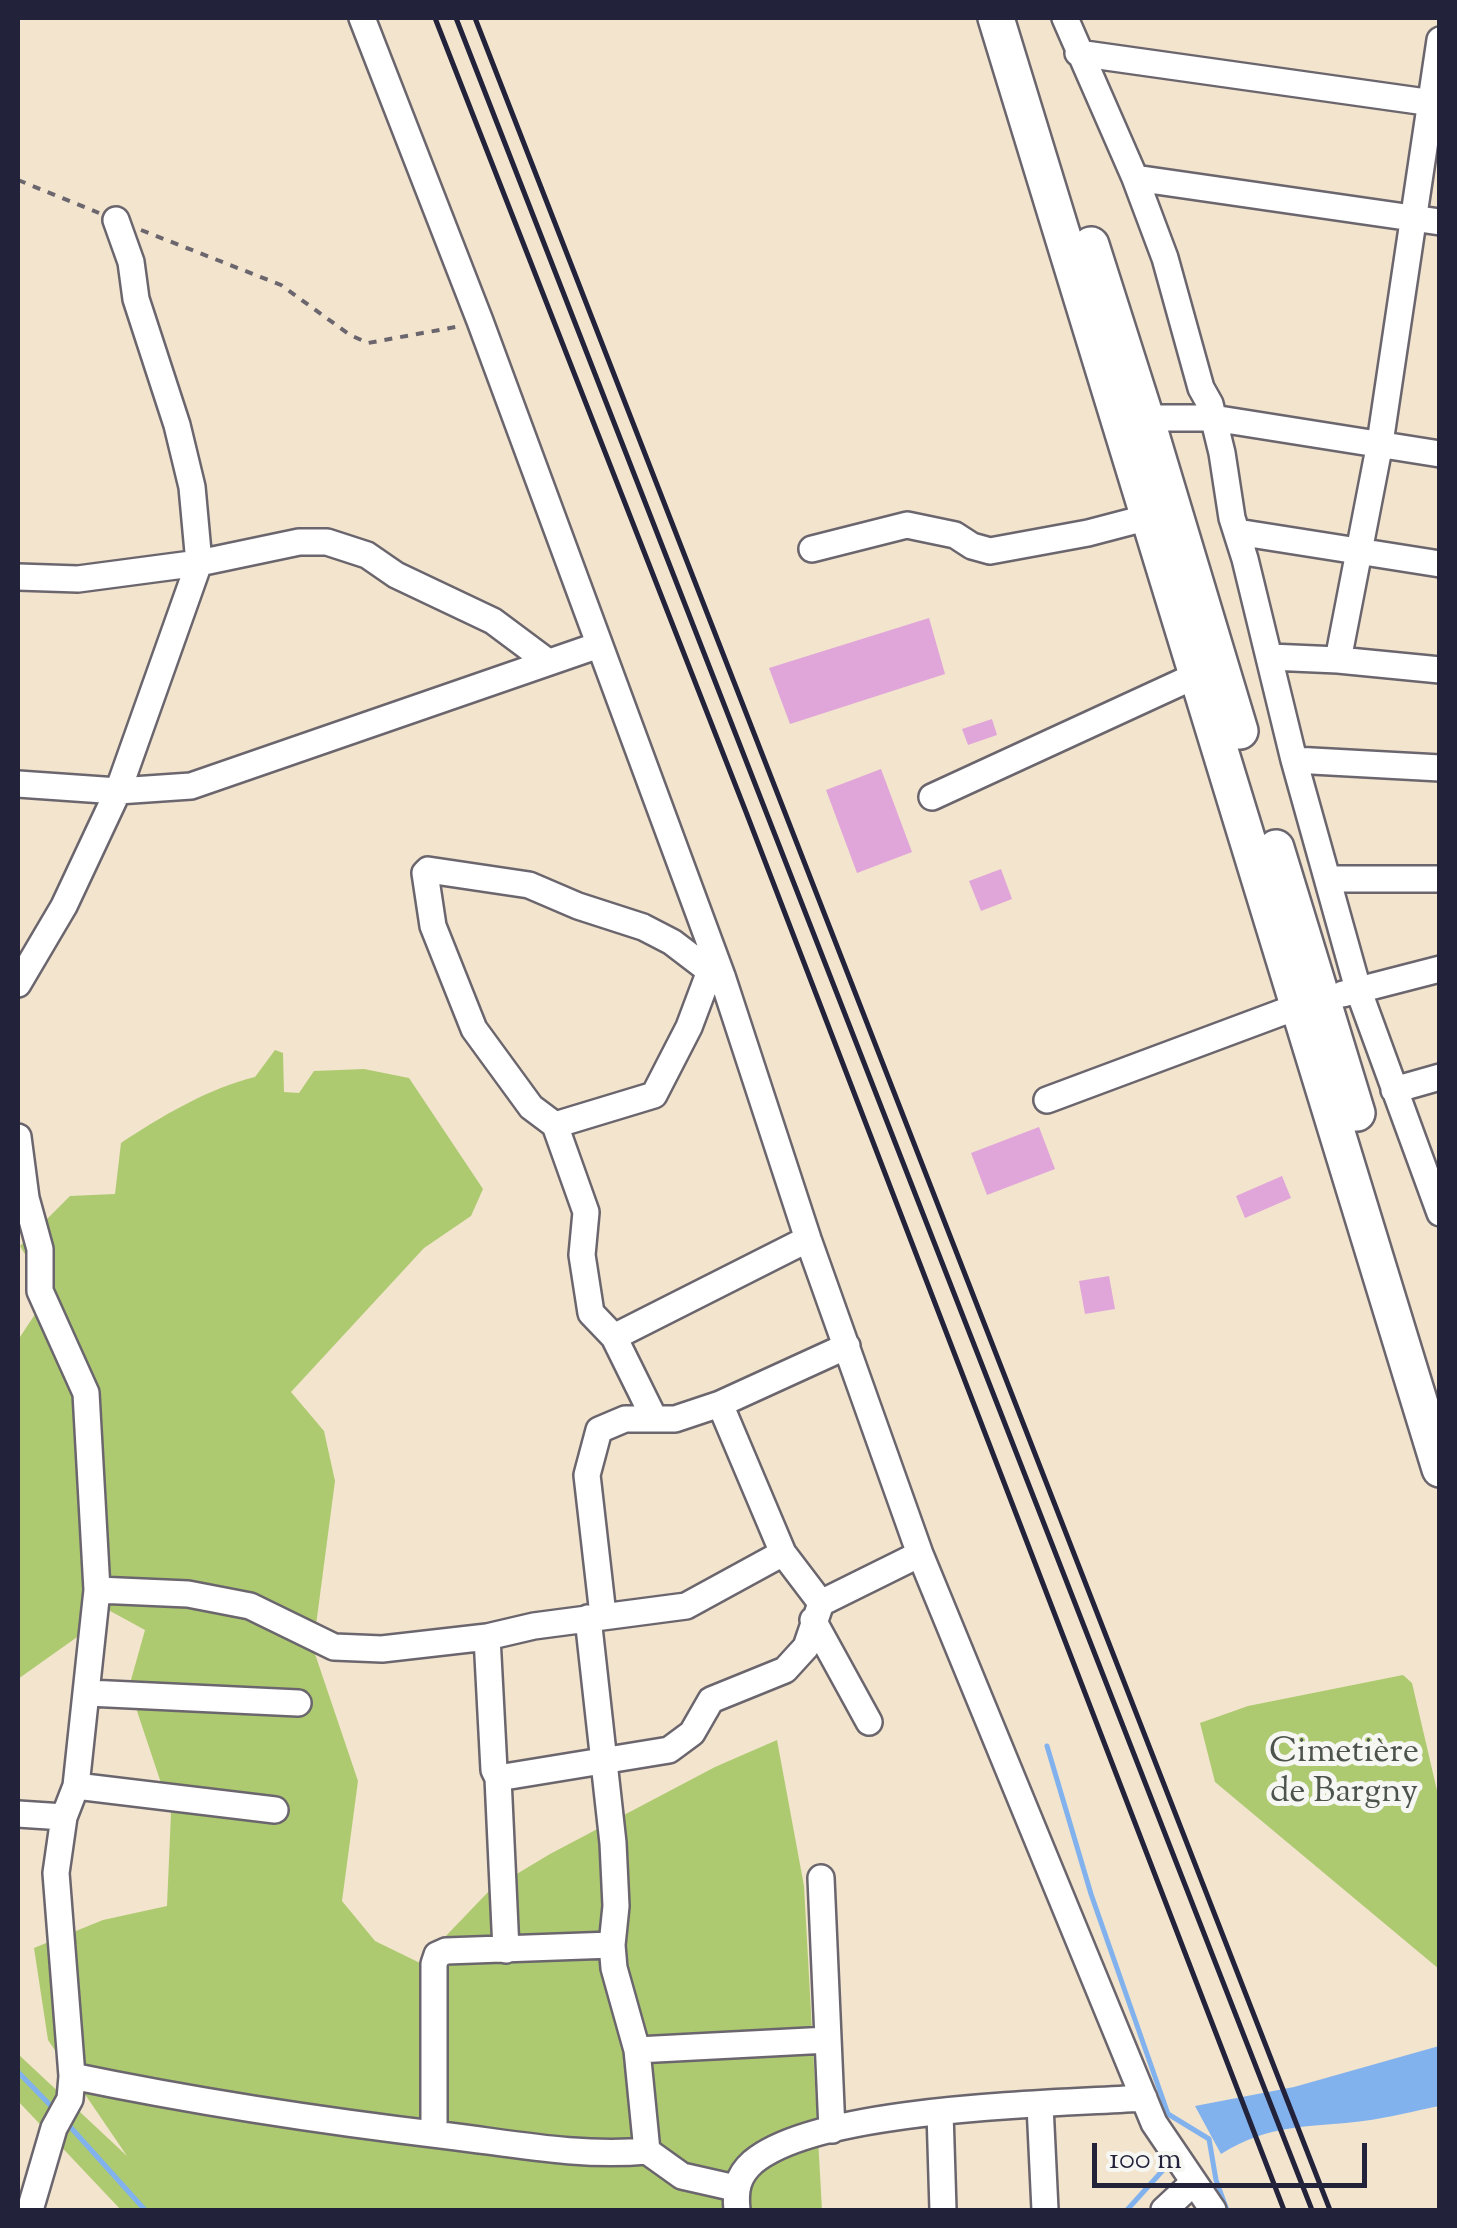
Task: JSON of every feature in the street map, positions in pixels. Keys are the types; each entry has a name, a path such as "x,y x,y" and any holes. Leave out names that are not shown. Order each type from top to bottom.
{"highway":[{"path":"996,18 1197,674 1440,1392"},
{"path":"1020,18 1146,418 1440,1469"}],"street":[{"path":"362,18 480,321 599,645 920,1554 1154,2123 1212,2210"},
{"path":"1065,18 1135,178 1165,258 1212,418 1236,532 1294,760 1358,988 1437,1199"},
{"path":"1338,660 1380,443 1413,216 1434,103 1440,40"},
{"path":"1078,53 1434,103"},
{"path":"1135,178 1440,222"},
{"path":"18,984 64,906 118,791 200,563 192,487 178,424 136,298 131,262 116,220"},
{"path":"1146,418 1212,418 1440,454"},
{"path":"812,549 907,525 955,535 990,551 1149,518"},
{"path":"1236,532 1440,564"},
{"path":"18,578 78,580 200,563 300,542 327,542 346,546 493,621 548,662"},
{"path":"18,784 118,791 191,786 599,645"},
{"path":"1270,657 1440,670"},
{"path":"932,797 1197,674"},
{"path":"1294,760 1440,768"},
{"path":"654,1418 614,1337 591,1313 582,1255 586,1212 556,1124 531,1107 474,1030 433,926 425,873 428,870 529,885 642,927 672,942 716,974"},
{"path":"1330,880 1440,878"},
{"path":"1047,1100 1358,988 1440,969"},
{"path":"556,1124 654,1094 716,974"},
{"path":"1394,1090 1440,1078"},
{"path":"18,1136 26,1198 40,1249 40,1292 86,1393 97,1590 76,1786 64,1818 56,1873 71,2088 54,2128 30,2210"},
{"path":"614,1337 808,1240"},
{"path":"646,2151 638,2050 614,1968 613,1844 602,1761 587,1475 599,1430 625,1419 675,1419 720,1404 847,1346"},
{"path":"720,1404 783,1553 817,1611 869,1722"},
{"path":"97,1590 188,1594 250,1606 334,1647 382,1649 686,1606 783,1553"},
{"path":"498,1778 670,1750 692,1732 711,1700 785,1670 806,1646 817,1611 920,1554"},
{"path":"487,1637 506,1950"},
{"path":"88,1693 298,1703"},
{"path":"76,1786 275,1810"},
{"path":"18,1814 64,1818"},
{"path":"822,1878 832,2130"},
{"path":"434,2134 437,1954 612,1945"},
{"path":"638,2050 828,2040"},
{"path":"71,2088 602,2155 646,2151 682,2176 736,2200 750,2165 800,2136 940,2112 1144,2098"},
{"path":"1040,2105 1045,2210"},
{"path":"940,2112 943,2210"},
{"path":"1164,2210 1193,2183"}],"path":[{"path":"18,180 280,285 350,336 368,343 480,321"}],"green space":[{"path":"275,1050 283,1053 284,1092 299,1093 314,1071 364,1069 409,1078 483,1189 471,1216 424,1248 291,1392 324,1431 335,1481 313,1648 358,1781 342,1901 375,1941 420,1963 490,1890 715,1767 777,1740 804,1886 822,2210 121,2210 18,2101 18,2054 127,2156 48,2040 34,1948 103,1920 167,1906 171,1813 129,1687 145,1630 101,1606 80,1635 18,1679 18,1340 49,1293 20,1246 70,1196 115,1194 121,1143 185,1104 255,1077"},
{"name":"Cimetière de Bargny","path":"1403,1675 1412,1683 1439,1799 1439,1969 1215,1782 1200,1723 1248,1706"}],"water":[{"path":"1439,2046 1439,2106 1372,2120 1273,2132 1221,2154 1195,2106 1294,2087"}],"building":[{"path":"929,618 945,674 790,724 769,668"},
{"path":"992,719 997,735 968,745 962,729"},
{"path":"881,769 912,852 857,873 826,790"},
{"path":"1001,869 1012,899 981,911 969,881"},
{"path":"1039,1127 1055,1169 987,1195 971,1153"},
{"path":"1282,1176 1291,1198 1245,1218 1236,1196"},
{"path":"1109,1276 1115,1309 1085,1314 1079,1281"}],"waterway":[{"path":"1047,1746 1091,1894 1168,2114 1209,2139 1216,2180 1227,2210"},
{"path":"18,2072 54,2109"},
{"path":"65,2121 145,2210"},
{"path":"1127,2210 1164,2169"}],"railway":[{"path":"435,18 746,812 1284,2210"},
{"path":"456,18 1312,2210"},
{"path":"475,18 1330,2210"}]}
